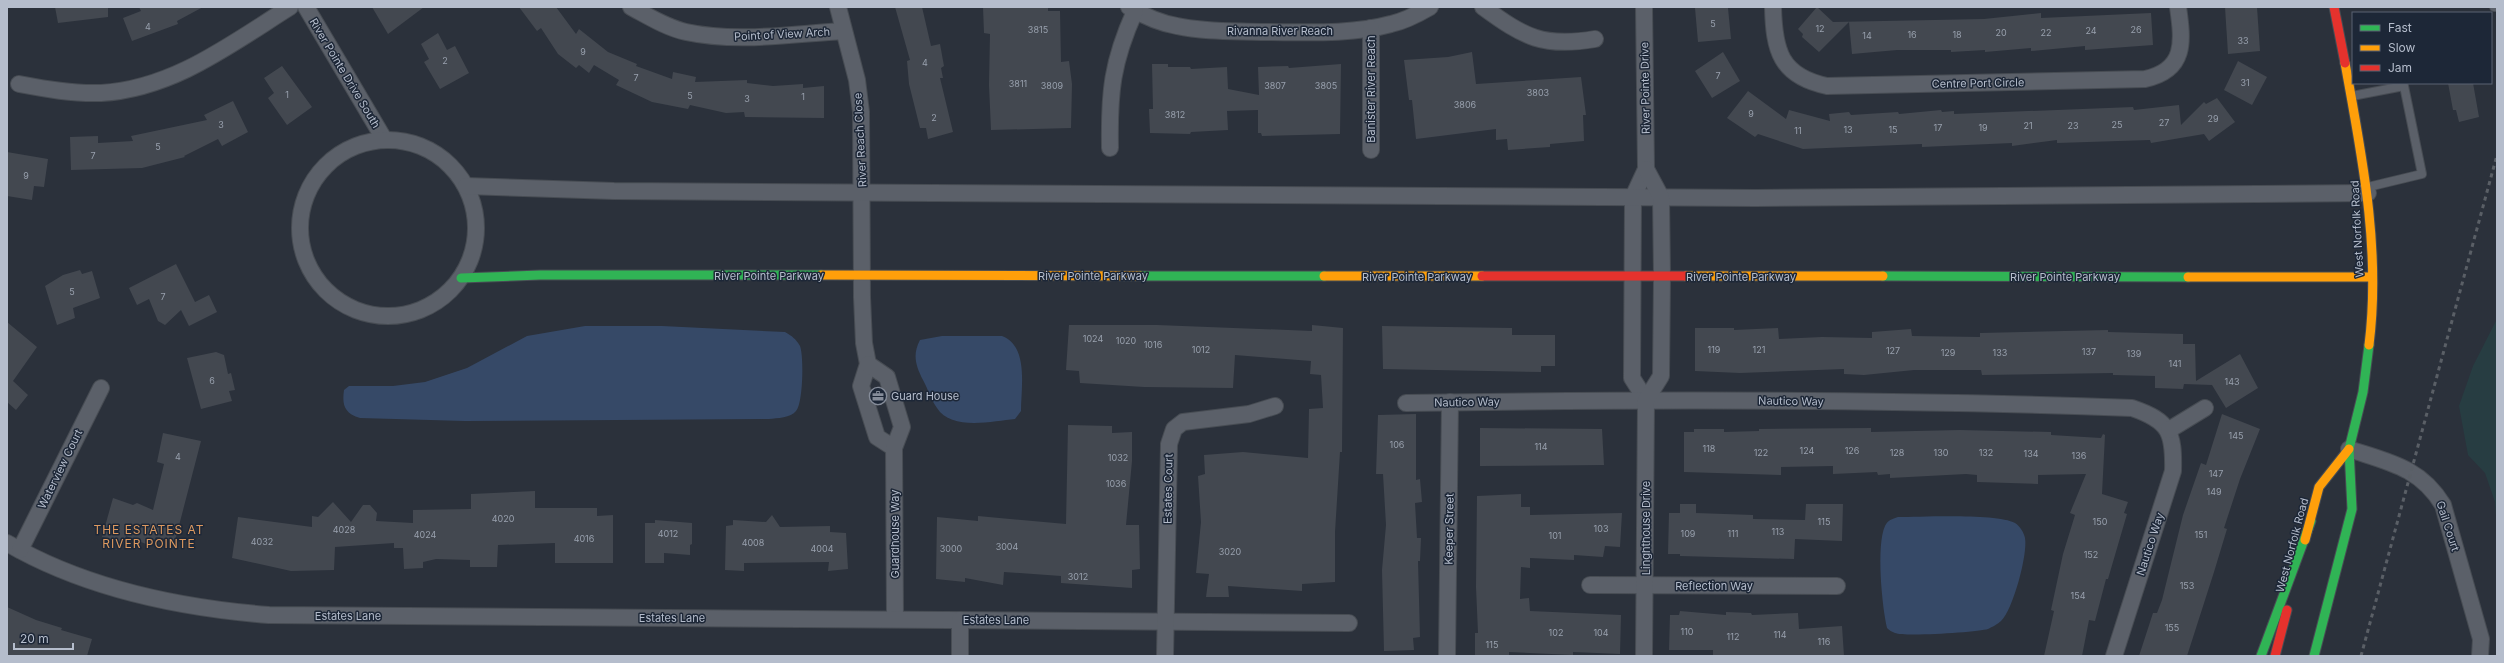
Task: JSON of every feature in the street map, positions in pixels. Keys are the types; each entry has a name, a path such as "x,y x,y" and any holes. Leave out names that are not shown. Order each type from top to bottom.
{"main road":[{"name":"West Norfolk Road","path":"2314,656 2352,509 2349,449 2363,392 2370,347 2372,277 2368,190 2362,147 2334,7"},
{"name":"River Pointe Parkway","path":"461,278 540,275 2372,277"},
{"name":"West Norfolk Road","path":"2275,656 2319,487 2349,449"},
{"path":"2261,656 2311,520"}],"street":[{"path":"19,84 61,92 101,93 135,88 167,78 204,62 290,7"},
{"name":"River Pointe Drive South","path":"306,7 384,139"},
{"name":"Point of View Arch","path":"631,7 655,20 686,32 733,37 780,36 843,31"},
{"name":"River Reach Close","path":"838,7 843,31 857,80 861,112 863,191 861,276"},
{"name":"Rivanna River Reach","path":"1132,9 1153,20 1177,26 1224,31 1295,32 1372,28 1408,18 1430,7"},
{"path":"1483,7 1513,29 1533,38 1551,42 1573,43 1595,39"},
{"name":"River Pointe Drive","path":"1633,197 1646,169 1644,7"},
{"name":"Centre Port Circle","path":"1773,7 1774,38 1779,55 1790,70 1798,76 1810,83 1826,86 2151,77 2168,70 2177,60 2181,47 2178,7"},
{"path":"1110,148 1109,106 1114,70 1120,43 1132,9"},
{"name":"Banister River Reach","path":"1371,150 1372,28"},
{"path":"384,139 417,144 432,151 445,160 466,186 473,204 476,223 475,242 470,261 461,278 447,294 430,306 410,314 389,316 368,314 348,307 331,295 316,280 306,261 301,241 300,219 304,199 314,180 327,163 344,151 364,143 384,139"},
{"name":"River Pointe Drive","path":"1646,169 1661,197 1662,277"},
{"path":"466,186 614,191 863,191 1633,197 2368,190"},
{"path":"1633,197 1632,378 1646,400 1661,376 1662,277"},
{"path":"861,276 864,343 868,364 861,386 877,437 894,448"},
{"name":"Guardhouse Way","path":"868,364 887,377 902,427 894,448 895,620"},
{"name":"Waterview Court","path":"13,546 101,388"},
{"name":"Nautico Way","path":"1406,403 1646,400 1998,403 2132,408 2159,419 2169,430 2174,449 2172,471 2114,656"},
{"name":"Linghthouse Drive","path":"1644,656 1646,400"},
{"name":"Keeper Street","path":"1447,656 1450,402"},
{"name":"Estates Court","path":"1165,656 1169,444 1174,429 1183,422 1195,419 1250,414 1275,406"},
{"path":"2169,430 2205,408"},
{"name":"Gail Court","path":"2349,449 2411,471 2437,495 2443,505 2481,639 2480,656"},
{"name":"Estates Lane","path":"13,546 77,577 178,604 241,613 278,615 1166,623 1349,623"},
{"name":"Reflection Way","path":"1590,585 1837,586"},
{"path":"960,620 960,656"}],"lane":[{"path":"2351,96 2404,86 2422,174 2368,190"}],"green space":[{"path":"2497,319 2497,530 2495,502 2485,473 2468,455 2459,406 2473,366"}],"water":[{"path":"585,326 662,326 785,332 797,341 801,351 802,380 798,407 791,415 769,419 465,421 360,418 350,414 345,408 343,400 344,390 349,386 393,386 425,382 467,368 527,336"},
{"path":"942,336 1002,336 1011,341 1020,358 1022,369 1021,411 1015,419 973,423 952,420 943,415 933,402 917,365 916,351 920,340"},
{"path":"1958,516 1992,518 2006,520 2019,526 2025,538 2022,568 2015,594 2006,615 2001,621 1988,629 1942,634 1901,634 1894,633 1887,628 1883,606 1880,561 1882,535 1886,524 1892,519 1898,517"}],"building":[{"path":"55,7 108,7 108,17 58,23"},
{"path":"139,7 203,7 177,21 178,24 132,41 123,18 141,11"},
{"path":"372,7 424,7 388,34"},
{"path":"519,7 556,7 576,34 579,29 608,52 637,64 636,66 672,79 673,72 696,77 695,82 747,80 747,83 773,86 803,84 803,88 824,86 824,118 745,117 744,112 726,113 690,105 688,109 652,102 616,85 619,80 594,65 589,73 579,65 576,68 558,54 541,28 537,31"},
{"path":"895,7 922,7 931,46 940,44 944,66 941,68 943,78 940,78 953,132 928,139 926,128 920,128 909,84 907,61 910,60"},
{"path":"983,7 1048,7 1048,11 1060,11 1061,62 1069,61 1072,84 1071,128 991,130 989,85 990,34 984,33"},
{"path":"1817,7 1833,22 1984,19 2041,13 2041,18 2151,13 2153,45 2085,50 2085,46 2031,51 2031,48 1985,52 1985,50 1951,52 1951,50 1897,50 1852,54 1849,22 1819,52 1802,37 1803,34 1798,29"},
{"path":"2225,7 2257,7 2260,51 2228,54"},
{"path":"1695,8 1728,8 1731,39 1698,42"},
{"path":"438,33 447,50 455,46 469,73 440,89 424,62 429,59 421,44"},
{"path":"1472,52 1476,84 1581,77 1586,115 1583,115 1584,141 1550,144 1550,147 1508,150 1507,139 1496,140 1496,129 1416,139 1412,100 1409,100 1404,60 1448,57"},
{"path":"1723,52 1740,81 1712,98 1695,71"},
{"path":"2238,61 2267,77 2252,105 2224,90"},
{"path":"1152,64 1168,64 1168,67 1190,67 1191,69 1227,67 1228,89 1259,95 1258,67 1288,66 1289,68 1341,64 1340,134 1262,136 1261,133 1258,133 1258,110 1227,111 1228,130 1191,132 1190,134 1150,133 1149,109 1153,109"},
{"path":"282,66 312,107 287,125 268,98 274,93 264,78"},
{"path":"2448,84 2473,84 2479,117 2459,122 2456,110 2453,110"},
{"path":"1748,91 1786,119 1789,110 1830,121 1829,114 1849,112 1851,115 1898,112 1899,114 1941,110 1942,112 1954,111 1954,114 2133,107 2134,110 2179,105 2181,125 2204,102 2206,104 2217,98 2235,122 2209,141 2204,134 2151,143 2150,140 2057,143 2057,140 2012,146 2012,143 1922,147 1922,144 1803,149 1758,134 1755,137 1727,118"},
{"path":"233,101 248,132 222,146 218,139 184,156 185,157 142,168 71,170 70,137 98,136 98,143 133,141 131,136 207,120 204,115"},
{"path":"7,152 48,159 44,187 34,186 32,200 7,196"},
{"path":"176,264 195,302 209,295 217,312 189,326 181,310 165,325 158,321 149,299 137,305 129,288"},
{"path":"80,270 82,274 92,271 100,298 73,308 75,318 57,325 45,286 63,275"},
{"path":"7,322 37,347 13,381 28,395 16,410 7,402"},
{"path":"1069,325 1157,325 1312,331 1312,325 1343,328 1342,452 1340,452 1335,532 1335,582 1302,584 1302,591 1228,586 1229,597 1206,597 1209,574 1196,573 1201,522 1198,476 1205,474 1204,455 1243,452 1308,458 1309,409 1323,408 1321,375 1310,374 1311,361 1235,355 1233,388 1144,387 1080,383 1079,371 1066,370"},
{"path":"1382,326 1512,328 1512,335 1555,335 1555,366 1541,366 1541,372 1383,369"},
{"path":"1695,328 1734,328 1734,330 1778,328 1779,339 1822,337 1872,338 1872,332 1911,329 1912,336 1980,337 1980,333 2108,330 2108,332 2183,334 2183,344 2195,344 2196,381 2240,354 2258,388 2226,408 2212,385 2184,384 2183,389 2155,388 2155,376 2113,375 2113,373 1982,375 1981,370 1914,370 1864,375 1844,374 1844,369 1740,373 1695,371"},
{"path":"216,352 224,355 228,374 231,373 235,390 229,391 232,401 201,409 187,358"},
{"path":"880,386 885,403 877,406 872,389"},
{"path":"1416,414 1416,480 1420,479 1422,502 1415,503 1417,538 1421,538 1420,561 1418,561 1420,637 1413,638 1414,650 1384,651 1382,570 1386,525 1383,474 1376,474 1378,415"},
{"path":"2222,414 2260,429 2240,479 2224,528 2227,529 2187,656 2139,656 2153,613 2157,613 2162,600 2183,515 2201,463 2206,465"},
{"path":"1068,425 1112,426 1112,433 1132,432 1132,461 1126,525 1139,525 1140,569 1132,570 1132,588 1061,583 1061,576 1004,572 1003,585 965,578 965,582 936,579 937,517 978,521 978,516 1066,524"},
{"path":"1480,428 1602,429 1604,465 1480,466"},
{"path":"1871,428 1871,432 1960,430 2051,432 2051,435 2101,438 2103,434 2105,435 2102,494 2128,502 2124,513 2127,514 2108,579 2106,579 2095,621 2089,620 2082,656 2044,656 2054,611 2051,610 2063,554 2075,515 2070,513 2086,474 2038,475 2038,484 1977,482 1977,475 1966,474 1890,478 1890,474 1878,475 1877,472 1833,474 1833,466 1781,467 1781,475 1684,472 1684,432 1694,432 1694,429 1724,429 1724,432 1759,431 1759,429"},
{"path":"163,433 201,441 175,541 156,537 151,546 126,536 124,543 102,537 113,498 133,505 137,503 153,510 164,464 157,462"},
{"path":"535,491 535,508 597,508 597,516 613,515 613,563 555,563 555,543 498,545 497,567 470,567 470,560 436,559 423,562 423,568 404,569 403,548 394,548 394,543 335,547 334,570 291,571 232,558 238,517 312,527 312,516 318,517 333,502 351,522 363,505 370,505 377,513 376,521 413,523 413,510 471,509 471,494"},
{"path":"1521,494 1521,507 1530,507 1530,515 1622,513 1620,547 1605,546 1603,557 1574,555 1574,560 1530,558 1530,568 1521,567 1520,599 1529,598 1530,611 1621,615 1620,654 1573,652 1573,655 1509,652 1509,656 1475,656 1475,633 1478,633 1476,587 1477,496"},
{"path":"1680,504 1696,504 1696,513 1753,515 1753,519 1805,520 1806,504 1843,504 1842,541 1795,539 1794,559 1680,556 1680,554 1668,554 1669,513 1680,513"},
{"path":"772,515 780,527 830,526 830,532 846,533 848,569 828,571 829,562 744,563 744,571 725,570 726,526 733,525 733,520 766,522"},
{"path":"655,520 692,523 692,544 690,545 690,555 664,553 664,563 645,563 645,523 655,523"},
{"path":"7,607 36,620 62,628 61,630 92,639 87,656 7,656"},
{"path":"1680,611 1726,615 1726,612 1751,613 1752,615 1798,613 1799,629 1842,626 1844,656 1713,656 1713,650 1669,650 1670,615 1679,615"}],"railway":[{"path":"2361,656 2497,155"}],"traffic: fast":[{"path":"461,278 540,275 821,275"},
{"path":"1140,276 1324,276"},
{"path":"1883,276 2188,277"},
{"path":"2314,656 2352,509 2349,449 2363,392 2369,345"},
{"path":"2261,656 2311,521"}],"traffic: slow":[{"path":"2345,63 2358,133 2368,203 2373,274 2369,345"},
{"path":"821,275 1140,276"},
{"path":"1324,276 1482,276"},
{"path":"1686,276 1883,276"},
{"path":"2188,277 2372,277"},
{"path":"2305,540 2319,487 2349,449"}],"traffic: jam":[{"path":"2334,7 2345,63"},
{"path":"1482,276 1686,276"},
{"path":"2275,656 2287,610"}],"place":[{"name":"Guard House","path":"878,396"}],"district":[{"name":"THE ESTATES AT RIVER POINTE","path":"149,537"}]}
